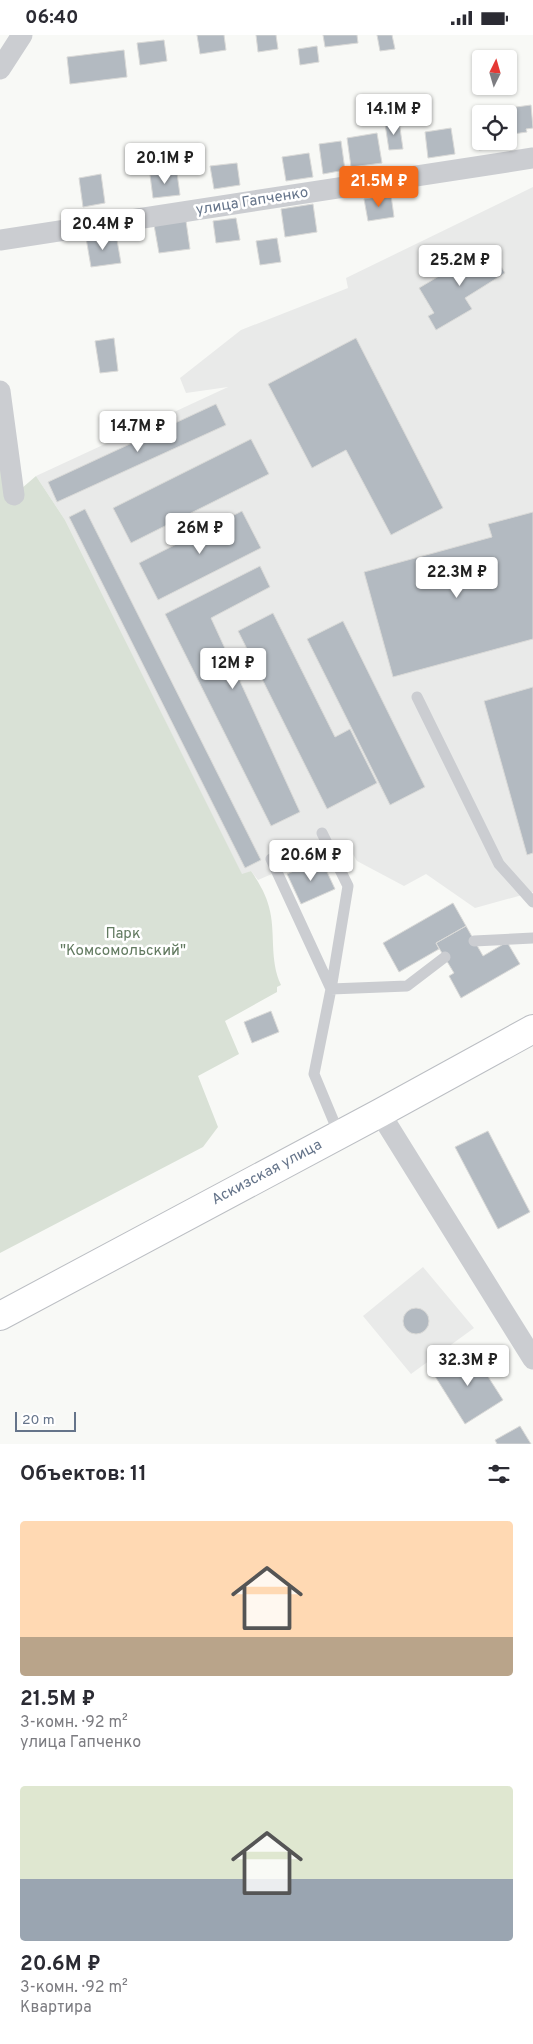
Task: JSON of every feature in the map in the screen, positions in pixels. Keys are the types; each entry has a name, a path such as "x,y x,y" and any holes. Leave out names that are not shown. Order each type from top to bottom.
{"main road":[{"name":"Аскизская улица","path":"0,1316 340,1135 533,1029"}],"street":[{"path":"0,69 22,35"},
{"name":"улица Гапченко","path":"0,240 533,158"},
{"path":"0,391 14,495"},
{"path":"380,1113 533,1359"}],"lane":[{"path":"416,697 499,864 533,902"},
{"path":"322,833 348,886 331,989 314,1073 340,1135"},
{"path":"271,859 331,989"},
{"path":"474,941 533,939"},
{"path":"331,989 406,986 445,957"}],"shaded area":[{"path":"533,187 533,892 475,908 426,874 404,886 357,861 346,842 258,880 251,871 242,875 65,520 36,476 228,387 186,393 180,378 241,330 348,288 346,278"},
{"path":"423,1267 474,1328 411,1374 363,1316"}],"green space":[{"name":"Парк \"Комсомольский\"","path":"0,459 7,501 36,476 65,520 242,874 251,871 259,883 268,902 275,966 281,985 277,987 277,992 225,1021 239,1054 198,1076 218,1127 203,1147 0,1253"}],"building":[{"path":"197,35 224,35 226,50 200,54"},
{"path":"256,35 276,35 278,49 258,52"},
{"path":"323,35 357,35 358,43 325,47"},
{"path":"377,35 392,35 395,49 380,51"},
{"path":"164,40 167,61 140,65 137,43"},
{"path":"317,46 319,62 300,65 298,49"},
{"path":"124,50 127,77 70,84 67,57"},
{"path":"531,105 533,128 526,129 527,132 517,133 517,107"},
{"path":"399,121 403,149 389,150 385,124"},
{"path":"451,128 455,154 428,158 425,132"},
{"path":"377,133 382,163 351,167 347,138"},
{"path":"341,141 345,170 323,174 319,144"},
{"path":"309,153 313,177 286,181 282,157"},
{"path":"237,163 240,185 214,189 210,166"},
{"path":"177,173 180,195 153,198 150,175"},
{"path":"101,174 105,203 83,207 79,178"},
{"path":"391,195 394,217 368,221 364,199"},
{"path":"313,204 317,232 285,237 281,209"},
{"path":"236,218 240,240 216,243 213,221"},
{"path":"186,221 190,249 159,253 154,225"},
{"path":"116,234 121,263 91,267 86,238"},
{"path":"277,238 281,262 260,265 256,241"},
{"path":"489,246 505,273 465,298 472,309 436,330 428,316 434,313 419,288"},
{"path":"114,338 118,371 100,373 95,341"},
{"path":"356,338 443,508 391,535 346,450 312,468 268,384"},
{"path":"216,404 226,425 57,502 48,482"},
{"path":"251,439 269,474 131,543 113,508"},
{"path":"85,509 261,860 245,868 69,517"},
{"path":"242,511 261,548 158,600 139,563"},
{"path":"533,512 533,639 393,677 364,572 492,537 488,524"},
{"path":"260,566 270,587 211,618 300,812 271,826 165,614"},
{"path":"273,613 335,737 350,729 377,783 327,809 238,631"},
{"path":"343,621 425,787 390,805 307,639"},
{"path":"533,687 533,853 527,855 484,701"},
{"path":"321,859 335,889 301,904 287,874"},
{"path":"453,903 466,926 436,943 439,949 399,972 383,943"},
{"path":"466,926 483,956 507,942 520,964 461,998 449,976 454,973 436,943"},
{"path":"271,1011 279,1032 252,1043 244,1022"},
{"path":"488,1131 530,1212 498,1229 455,1147"},
{"path":"416,1308 425,1312 429,1321 425,1330 416,1334 407,1330 403,1321 407,1312"},
{"path":"471,1350 503,1400 465,1424 433,1373"},
{"path":"520,1426 531,1444 497,1444 495,1440"}]}
